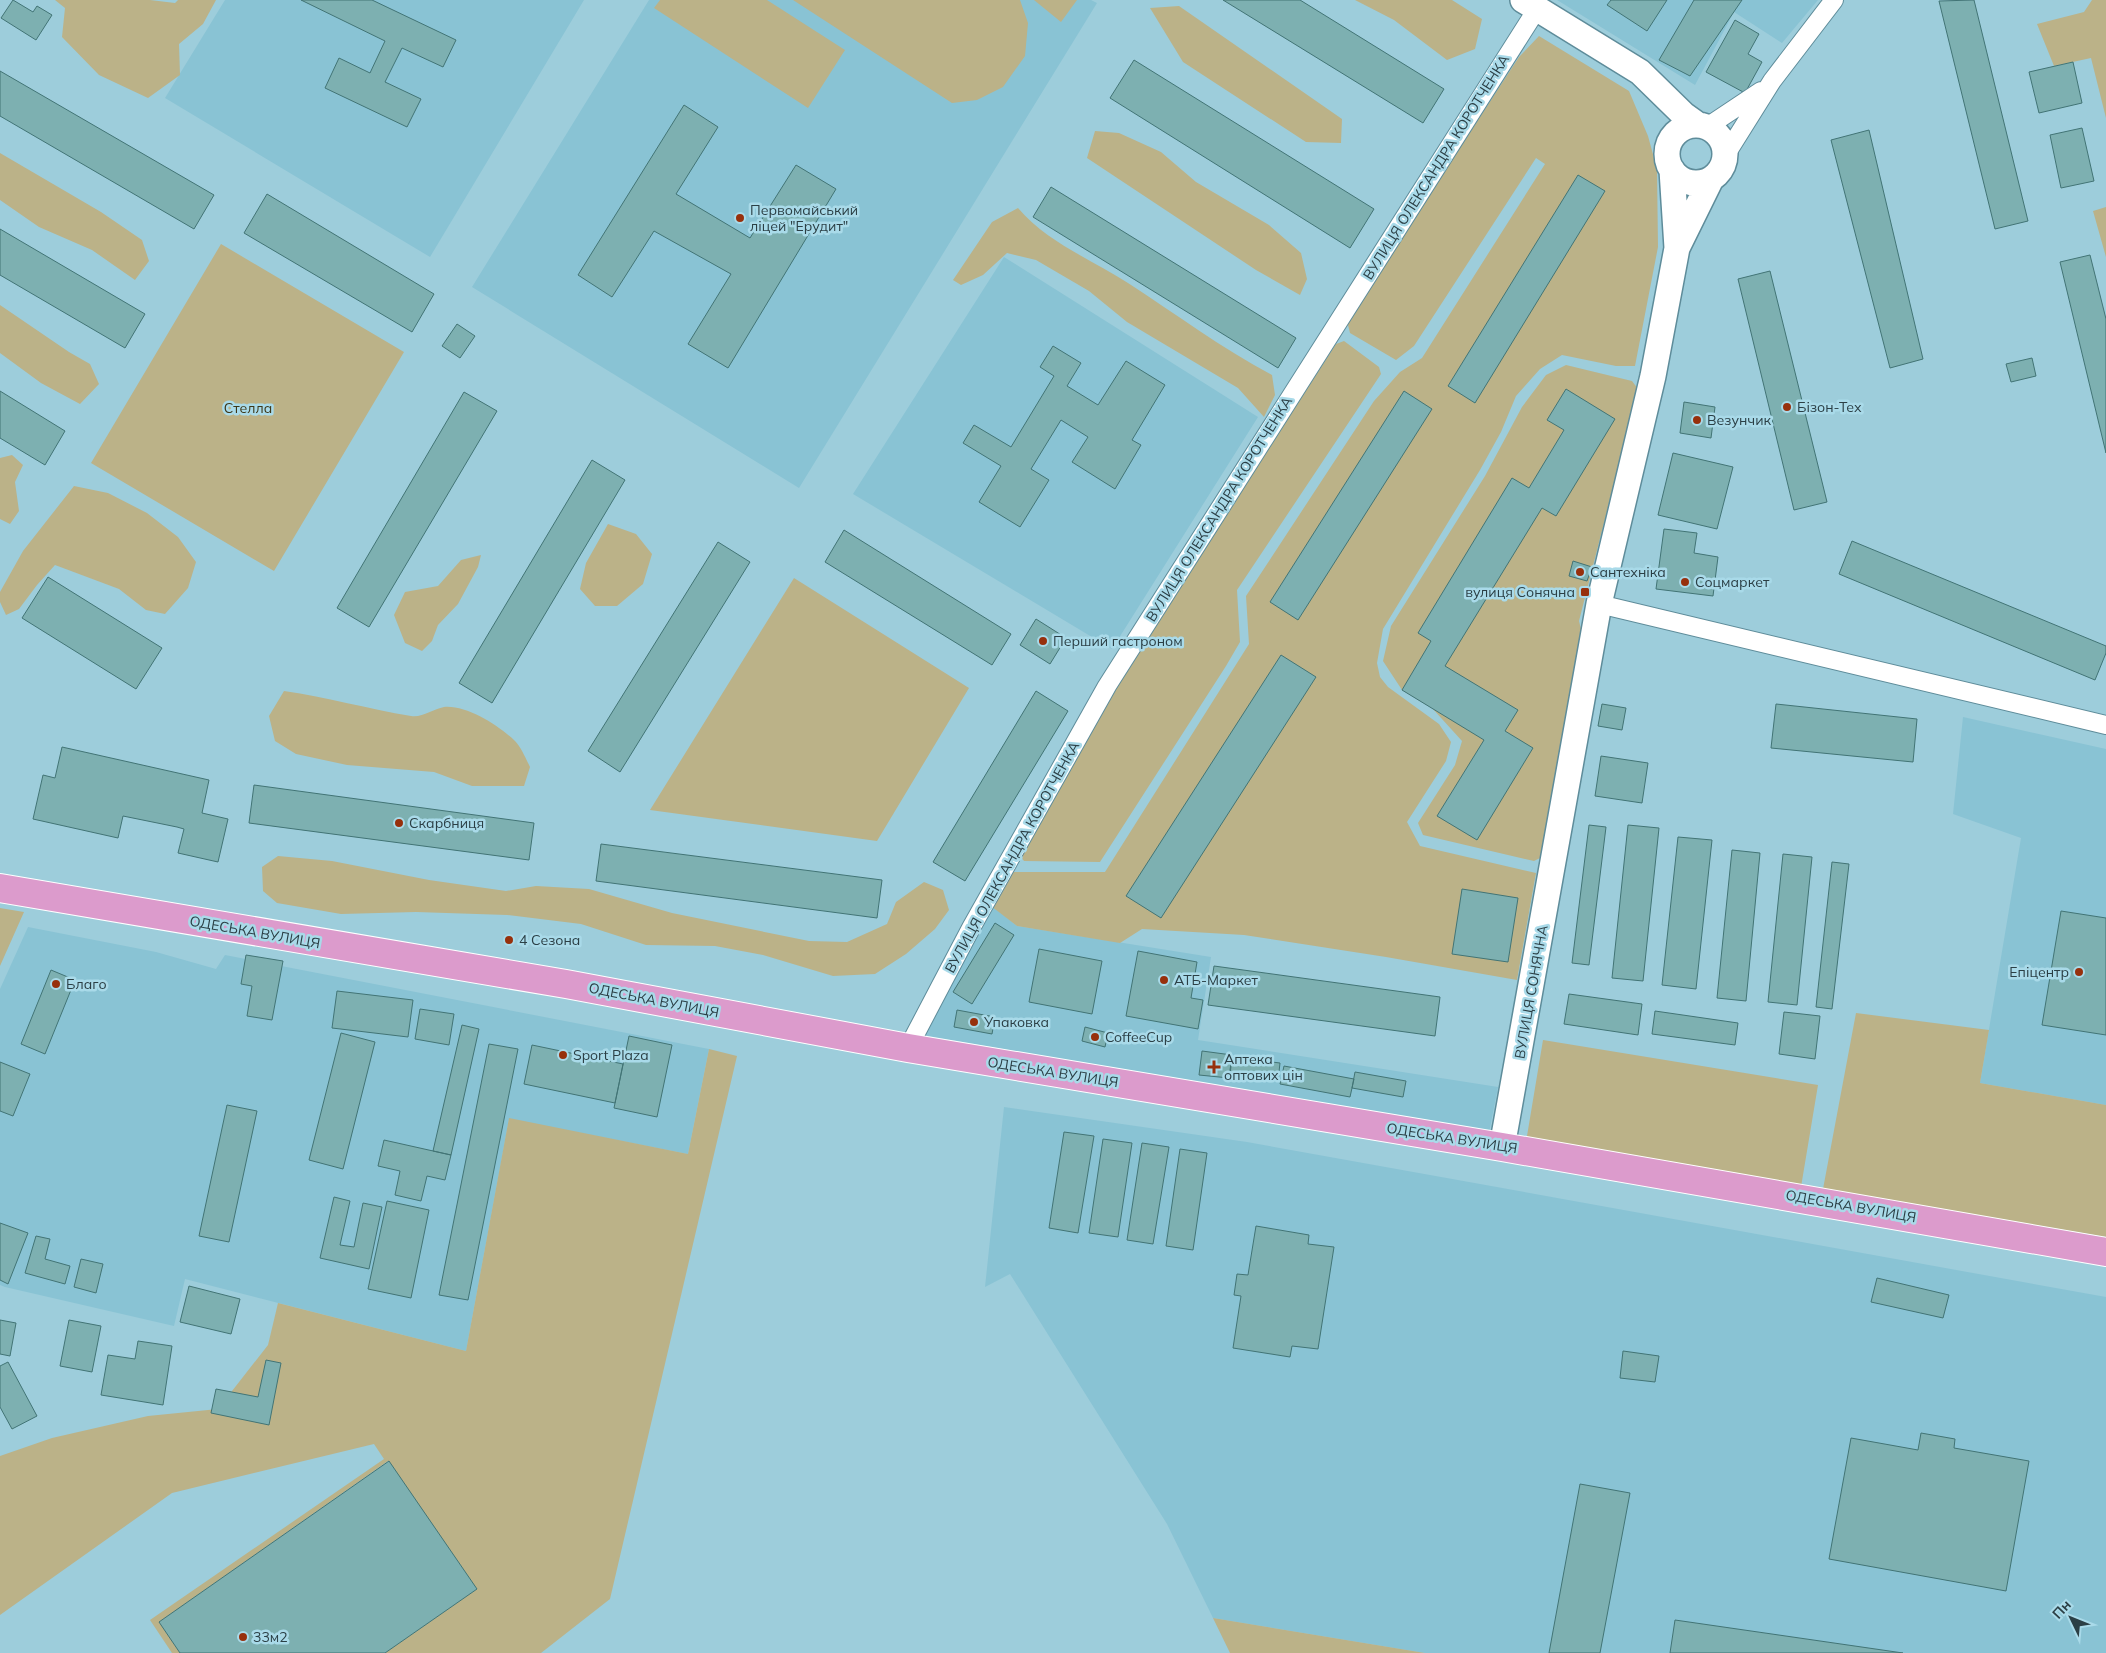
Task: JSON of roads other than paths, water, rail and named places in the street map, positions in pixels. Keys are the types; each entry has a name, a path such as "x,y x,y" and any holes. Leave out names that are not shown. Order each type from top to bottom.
{"main road":[{"name":"ОДЕСЬКА ВУЛИЦЯ","path":"0,888 566,984 908,1048 1502,1147 2106,1252"}],"street":[{"path":"1772,80 1749,100 1702,126 1689,126 1674,136 1669,161 1686,181 1703,182 1711,179 1718,172 1725,156 1772,80 1834,0"},
{"path":"1530,4 1640,72 1672,104 1720,139 1725,156"},
{"name":"ВУЛИЦЯ ОЛЕКСАНДРА КОРОТЧЕНКА","path":"908,1048 1106,686 1530,4"},
{"name":"ВУЛИЦЯ СОНЯЧНА","path":"1655,85 1662,109 1677,248"},
{"name":"ВУЛИЦЯ СОНЯЧНА","path":"1502,1147 1599,604 1653,376 1677,248 1711,179"},
{"path":"1599,604 2106,725"}],"place":[{"name":"Первомайський ліцей \"Ерудит\"","path":"740,218"},
{"name":"Бізон-Тех","path":"1787,407"},
{"name":"Везунчик","path":"1697,420"},
{"name":"Сантехніка","path":"1580,572"},
{"name":"Соцмаркет","path":"1685,582"},
{"name":"вулиця Сонячна","path":"1585,592"},
{"name":"Перший гастроном","path":"1043,641"},
{"name":"Скарбниця","path":"399,823"},
{"name":"4 Сезона","path":"509,940"},
{"name":"Епіцентр","path":"2079,972"},
{"name":"АТБ-Маркет","path":"1164,980"},
{"name":"Благо","path":"56,984"},
{"name":"Упаковка","path":"974,1022"},
{"name":"CoffeeCup","path":"1095,1037"},
{"name":"Sport Plaza","path":"563,1055"},
{"name":"Аптека оптових цін","path":"1214,1067"},
{"name":"33м2","path":"243,1637"}],"park label":[{"name":"Стелла","path":"248,408"}]}
